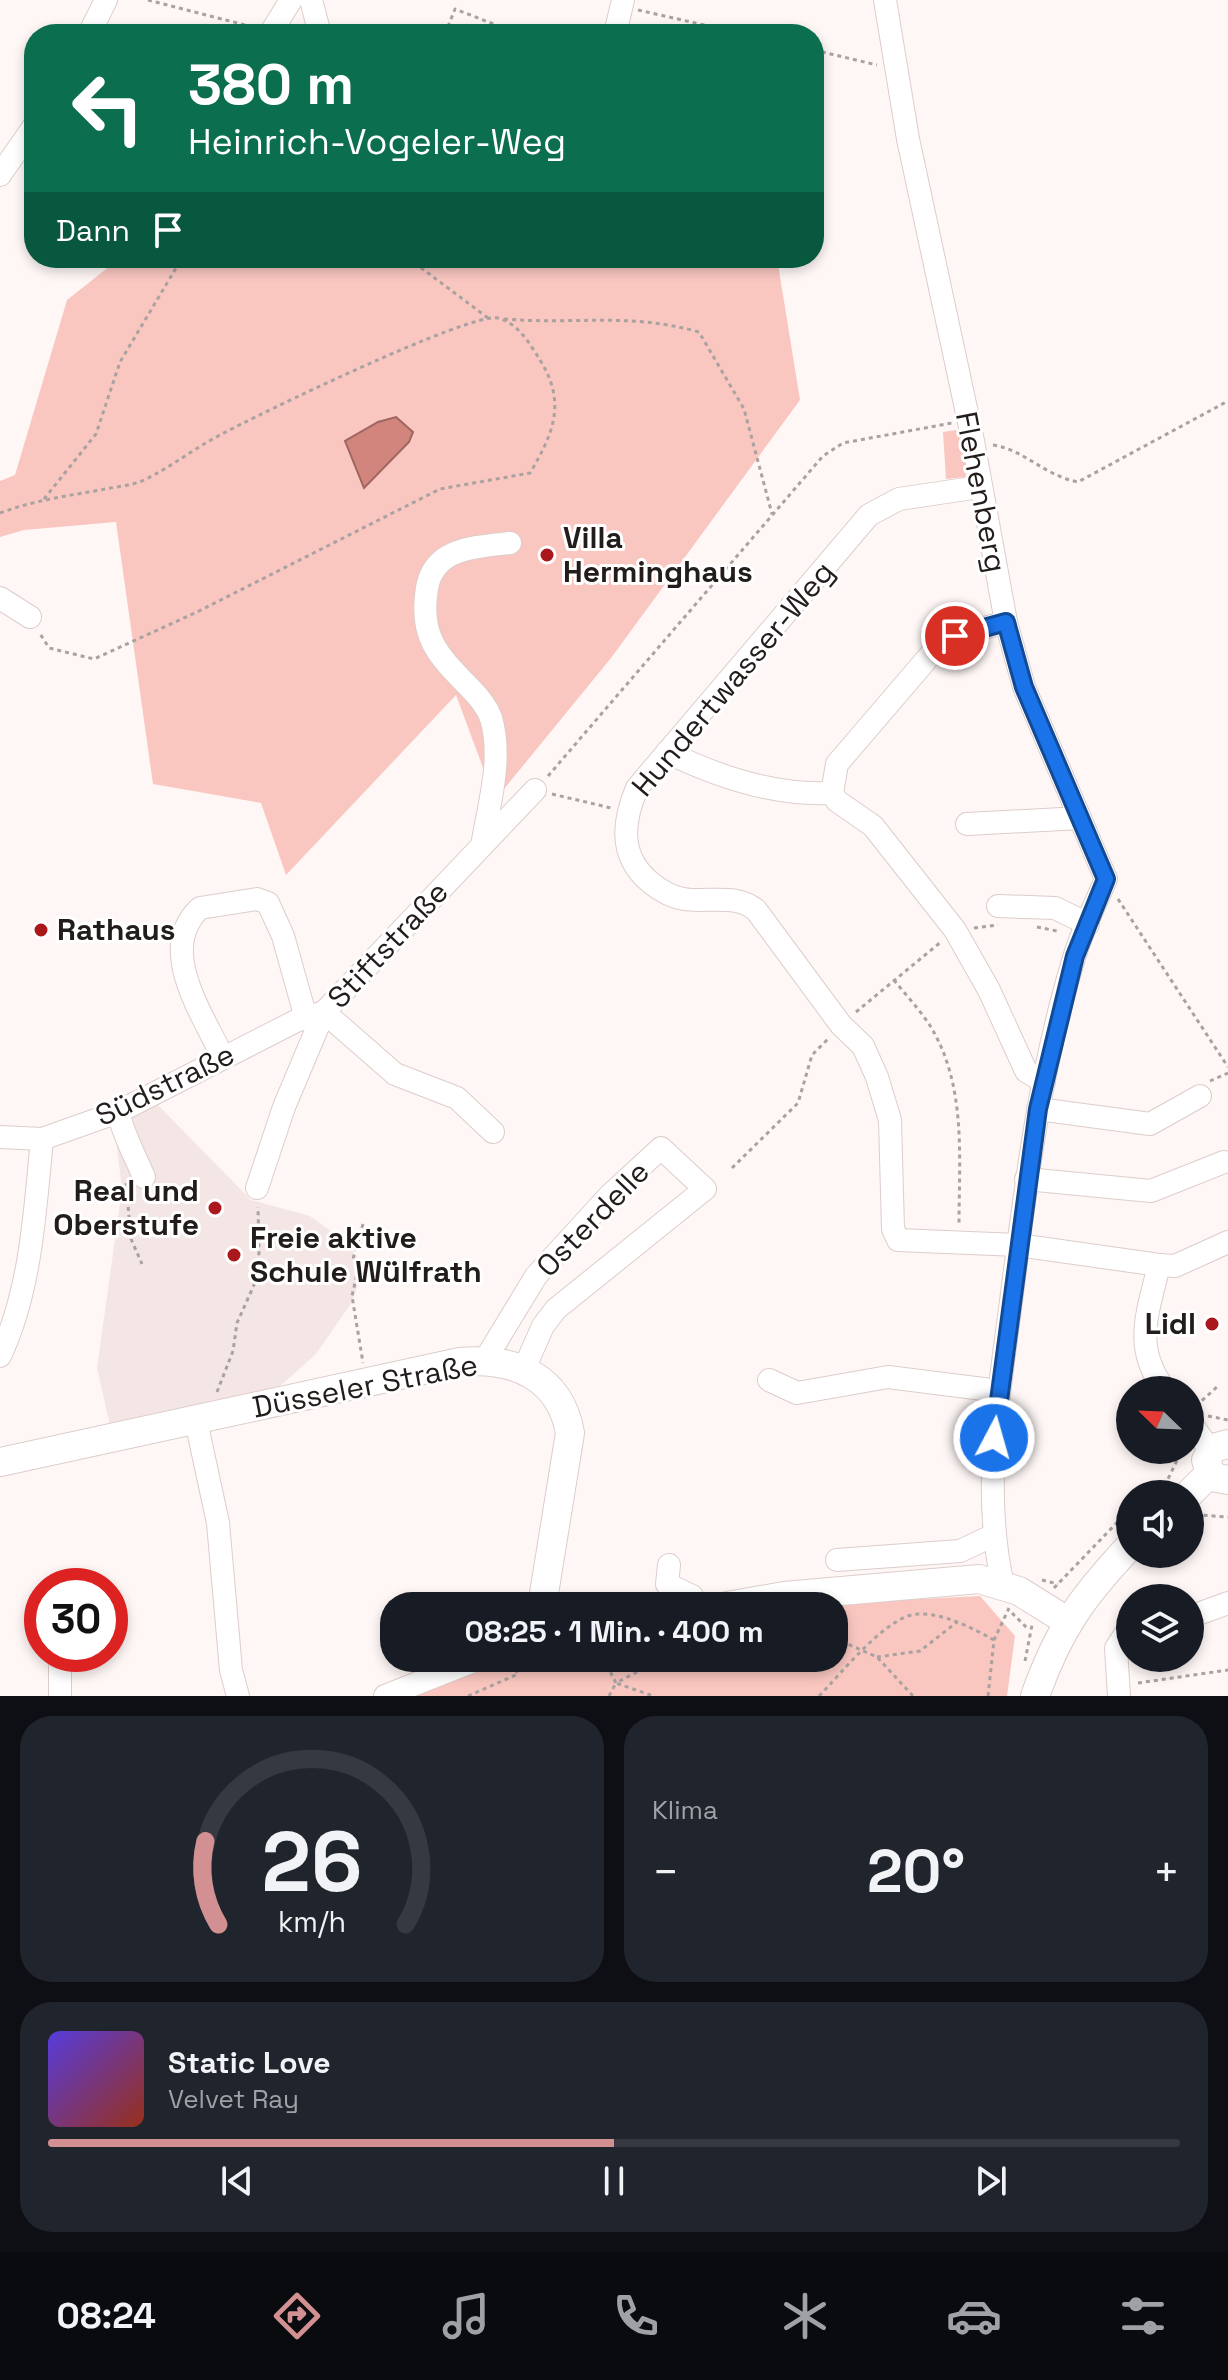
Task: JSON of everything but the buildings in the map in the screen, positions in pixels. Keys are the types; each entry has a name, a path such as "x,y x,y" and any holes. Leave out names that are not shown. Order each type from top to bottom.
{"main road":[{"name":"Düsseler Straße","path":"0,1462 460,1362 485,1360 524,1369 541,1379 560,1402 570,1433 544,1592"},
{"path":"1202,1480 1219,1462"},
{"path":"1035,1696 1067,1621 1082,1598 1116,1561"},
{"path":"830,1592 979,1579 1003,1585 1067,1621"}],"street":[{"path":"94,24 106,0"},
{"path":"276,24 291,0"},
{"path":"311,0 317,24"},
{"name":"Flehenberg","path":"885,0 895,69 1006,622 1024,687 1106,879"},
{"path":"622,24 623,3"},
{"path":"1,171 24,140"},
{"name":"Hundertwasser-Weg","path":"979,487 899,499 869,515 637,788 627,812 625,840 628,856 638,872 667,894 684,899 747,903 841,1025 863,1046 887,1100 894,1235 905,1243 1018,1245 1175,1266 1228,1242"},
{"path":"482,846 497,754 490,716 478,696 427,638 424,606 429,576 443,556 473,547 510,543"},
{"path":"0,598 30,617"},
{"path":"1006,622 964,633 938,646 837,764 832,793 837,801 873,826 955,930 989,990 1026,1071 1044,1082"},
{"path":"667,752 710,774 813,794 832,793"},
{"name":"Stiftstraße","path":"257,1188 315,1015 535,790"},
{"path":"967,824 1080,818"},
{"path":"1003,1585 994,1535 991,1462 1026,1179 1038,1109 1075,956 1106,879"},
{"path":"223,1058 185,973 181,955 182,933 200,908 257,899 268,903 315,1015 395,1074 457,1098 493,1132"},
{"path":"998,906 1055,908 1088,924"},
{"name":"Südstraße","path":"0,1137 42,1139 118,1112 315,1015"},
{"path":"1038,1109 1150,1124 1200,1096"},
{"path":"118,1112 126,1144 132,1148 144,1177"},
{"path":"0,1356 16,1323 34,1218 42,1139"},
{"name":"Osterdelle","path":"485,1360 536,1276 610,1195 661,1148 705,1189 556,1309 543,1326 524,1369"},
{"path":"1026,1179 1151,1191 1224,1162"},
{"path":"1154,1376 1145,1354 1144,1332 1159,1265"},
{"path":"769,1380 797,1393 888,1377 999,1391"},
{"path":"204,1419 218,1523 231,1670 238,1696"},
{"path":"1204,1441 1219,1462"},
{"path":"837,1560 960,1551 994,1535"},
{"path":"669,1565 667,1584 684,1592"},
{"path":"1204,1612 1228,1603"},
{"path":"60,1672 60,1696"},
{"path":"385,1696 446,1672"}],"path":[{"path":"148,0 237,24"},
{"path":"623,3 705,24"},
{"path":"449,24 455,9 493,24"},
{"path":"824,52 895,69"},
{"path":"43,500 96,434 126,351 176,268"},
{"path":"30,617 49,648 94,659 197,612 440,489 530,473 552,436 555,399 544,367 522,333 501,319 487,317 421,268"},
{"path":"0,513 43,500 138,483 183,460 219,436 417,342 487,317 547,323 593,318 661,321 699,332 744,409 772,514"},
{"path":"627,812 535,790 823,456 843,443 970,431 1009,447 1054,477 1078,482 1228,401"},
{"path":"1106,879 1228,1067"},
{"path":"894,980 929,1025 950,1068 960,1122 958,1245"},
{"path":"732,1168 798,1103 812,1055 841,1025"},
{"path":"126,1144 127,1210 131,1239 142,1264"},
{"path":"204,1419 210,1400 221,1388 237,1323 254,1285 259,1253 257,1188"},
{"path":"362,1355 352,1296 359,1265 353,1259 363,1224"},
{"path":"1204,1398 1218,1386"},
{"path":"1204,1515 1228,1517"},
{"path":"988,1696 994,1640 1008,1609 1029,1630 1041,1604 1077,1560 1116,1522"},
{"path":"819,1696 889,1626 917,1614 957,1622 994,1640"},
{"path":"848,1645 877,1657 920,1651 957,1622"},
{"path":"877,1657 913,1696"},
{"path":"1118,1691 1228,1670"},
{"path":"468,1696 517,1672"},
{"path":"610,1672 616,1683 653,1696"},
{"path":"609,1696 616,1683 637,1672"}],"shaded area":[{"path":"107,268 779,268 800,400 611,658 495,800 456,695 286,875 261,803 153,784 116,522 24,530 0,537 0,481 15,475 67,300"},
{"path":"396,417 413,432 409,442 364,488 345,441 378,422"},
{"path":"963,429 966,477 946,479 943,432"},
{"name":"Freie aktive Schule Wülfrath","path":"156,1103 251,1200 310,1216 346,1242 365,1268 350,1305 316,1354 271,1394 111,1430 97,1368 122,1189 114,1123"},
{"path":"980,1596 1015,1636 1007,1696 398,1696 459,1672 848,1672 848,1603"}],"place":[{"name":"Villa Herminghaus","path":"547,555"},
{"name":"Rathaus","path":"41,930"},
{"name":"Real und Oberstufe","path":"215,1208"},
{"name":"Freie aktive Schule Wülfrath","path":"234,1255"},
{"name":"Lidl","path":"1212,1324"}],"route":[{"path":"955,636 1006,622 1024,687 1106,879 1075,956 1038,1109 1026,1179 994,1438"}]}
